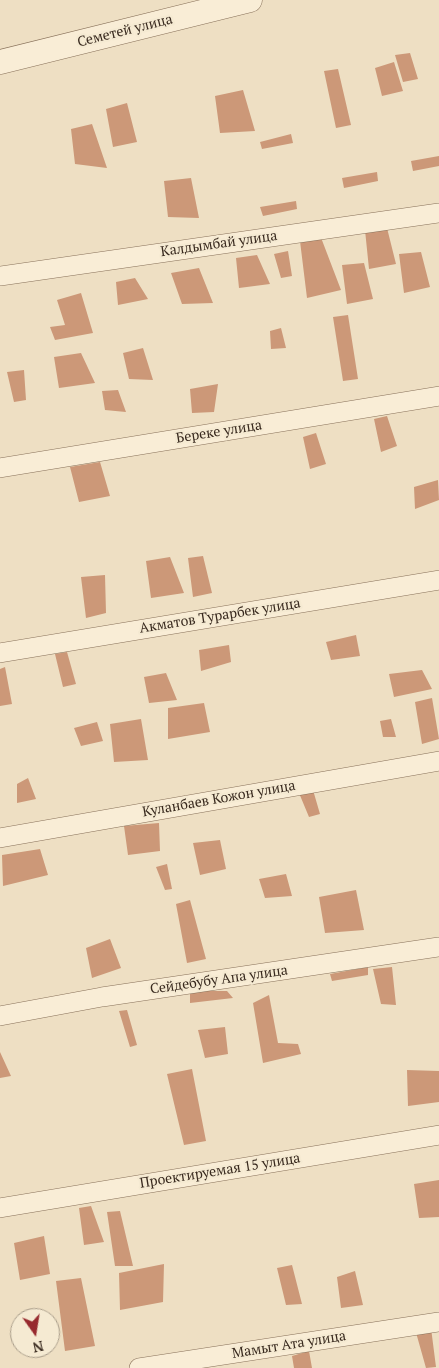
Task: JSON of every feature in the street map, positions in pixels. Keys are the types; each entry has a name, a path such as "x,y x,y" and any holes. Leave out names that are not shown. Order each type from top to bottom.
{"street":[{"name":"Семетей улица","path":"0,62 250,0"},
{"name":"Калдымбай улица","path":"0,276 439,213"},
{"name":"Береке улица","path":"0,468 439,396"},
{"name":"Акматов Турарбек улица","path":"0,653 439,580"},
{"name":"Куланбаев Кожон улица","path":"0,838 439,761"},
{"name":"Сейдебубу Апа улица","path":"0,1016 111,996 439,947"},
{"name":"Проектируемая 15 улица","path":"0,1208 439,1135"},
{"name":"Мамыт Ата улица","path":"139,1368 439,1322"}],"building":[{"path":"410,53 418,79 403,82 395,55"},
{"path":"394,62 403,91 382,96 375,68"},
{"path":"338,69 351,125 336,128 324,71"},
{"path":"243,90 255,131 220,133 215,96"},
{"path":"127,103 137,142 113,147 106,109"},
{"path":"92,124 107,168 75,164 71,129"},
{"path":"291,134 293,143 262,149 260,142"},
{"path":"439,156 439,166 413,171 411,161"},
{"path":"377,172 378,181 344,188 342,178"},
{"path":"191,178 199,218 168,217 164,181"},
{"path":"296,201 297,209 263,216 260,207"},
{"path":"387,228 396,264 369,269 365,230"},
{"path":"299,233 320,235 341,290 307,298"},
{"path":"288,251 292,276 281,278 274,254"},
{"path":"421,252 430,287 404,293 399,254"},
{"path":"257,255 270,284 239,288 236,258"},
{"path":"364,263 373,299 347,304 342,265"},
{"path":"199,268 213,303 182,304 171,273"},
{"path":"135,278 148,299 118,305 116,282"},
{"path":"81,293 93,333 55,340 50,327 65,325 57,300"},
{"path":"348,315 358,379 343,381 333,317"},
{"path":"281,328 286,348 271,349 270,331"},
{"path":"143,348 153,380 129,379 123,353"},
{"path":"81,353 95,383 59,388 54,357"},
{"path":"24,370 26,400 14,402 7,372"},
{"path":"218,384 214,412 192,413 190,389"},
{"path":"118,390 126,412 105,410 102,391"},
{"path":"387,416 397,446 381,452 374,419"},
{"path":"316,433 326,464 310,469 303,437"},
{"path":"100,462 110,496 79,502 70,467"},
{"path":"438,480 439,500 415,509 414,487"},
{"path":"203,556 212,593 193,597 188,558"},
{"path":"170,557 184,593 151,598 146,561"},
{"path":"105,575 106,613 86,618 81,577"},
{"path":"356,635 360,656 331,660 326,642"},
{"path":"229,645 231,662 201,671 199,650"},
{"path":"67,652 76,684 63,687 55,654"},
{"path":"5,667 12,704 0,706 0,669"},
{"path":"422,670 432,689 394,697 389,674"},
{"path":"166,673 177,700 149,703 144,677"},
{"path":"432,698 439,739 422,744 415,702"},
{"path":"204,703 210,732 168,739 168,708"},
{"path":"141,719 148,760 114,762 110,724"},
{"path":"391,719 396,737 383,737 380,721"},
{"path":"97,722 103,741 81,746 74,728"},
{"path":"28,778 36,799 17,803 17,784"},
{"path":"313,790 320,814 309,817 299,793"},
{"path":"159,823 160,851 128,855 124,826"},
{"path":"220,840 226,869 200,875 193,843"},
{"path":"40,849 48,875 3,886 2,855"},
{"path":"167,864 172,889 165,890 156,867"},
{"path":"286,874 292,896 265,898 259,879"},
{"path":"356,890 364,930 325,933 319,897"},
{"path":"190,900 206,959 187,963 176,904"},
{"path":"110,939 121,968 92,978 86,948"},
{"path":"368,967 368,975 332,981 330,974"},
{"path":"392,967 396,1005 381,1004 373,969"},
{"path":"190,991 227,991 233,998 190,1003"},
{"path":"269,995 278,1043 298,1044 301,1054 263,1063 253,1003"},
{"path":"127,1010 137,1045 130,1047 119,1011"},
{"path":"225,1027 228,1054 205,1058 198,1030"},
{"path":"0,1052 11,1076 0,1078"},
{"path":"192,1069 206,1141 184,1145 167,1074"},
{"path":"407,1070 439,1071 439,1102 408,1106"},
{"path":"439,1180 439,1217 419,1218 414,1184"},
{"path":"91,1206 104,1242 84,1245 79,1208"},
{"path":"120,1211 133,1266 115,1266 107,1212"},
{"path":"44,1236 50,1274 20,1280 14,1243"},
{"path":"164,1264 163,1302 120,1310 119,1273"},
{"path":"292,1265 302,1304 286,1305 277,1268"},
{"path":"355,1271 363,1305 341,1308 337,1277"},
{"path":"81,1278 95,1346 65,1351 56,1281"},
{"path":"431,1328 436,1367 426,1368 415,1329"},
{"path":"309,1351 312,1368 294,1368 292,1356"}]}
